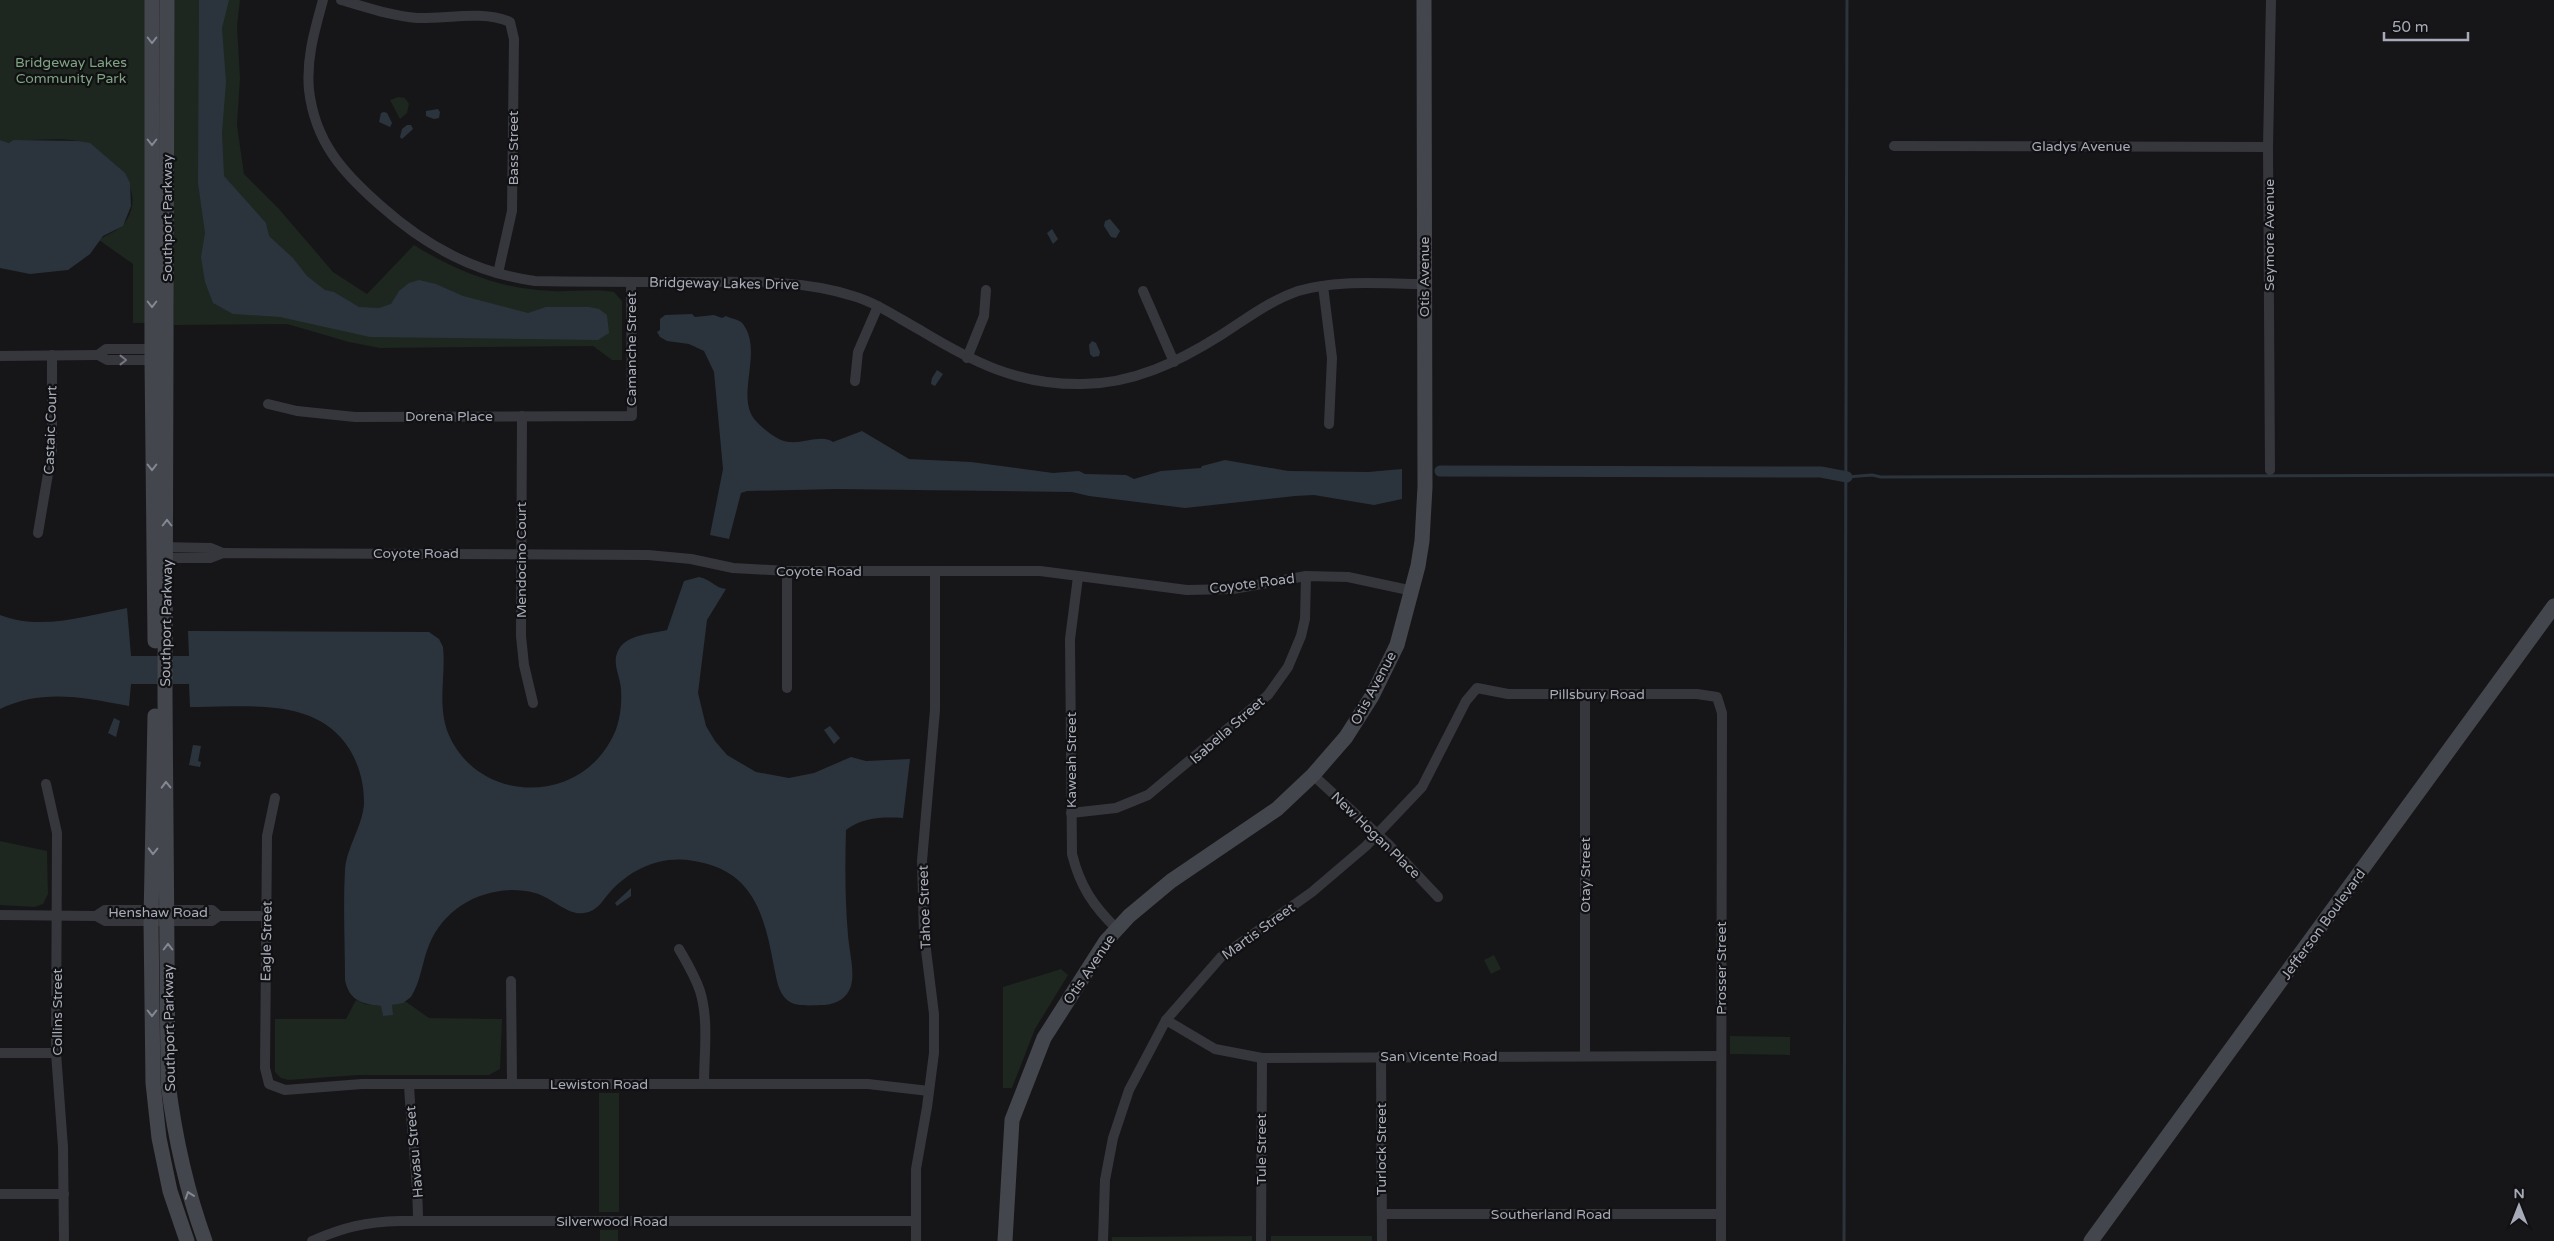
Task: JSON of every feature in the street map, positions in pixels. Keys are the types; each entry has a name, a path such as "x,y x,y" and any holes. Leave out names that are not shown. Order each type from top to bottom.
{"street":[{"name":"Southport Parkway","path":"152,0 159,354 160,553 160,696 152,916 153,1083 159,1138 170,1191 187,1241"},
{"name":"Southport Parkway","path":"159,354 167,0"},
{"name":"Bridgeway Lakes Drive","path":"323,0 312,38 308,70 313,110 320,133 344,173 408,230 454,258 498,273 535,281 769,282 813,285 854,296 878,306 967,358 998,371 1033,381 1082,384 1114,382 1144,374 1174,362 1278,300 1300,291 1322,286 1424,284"},
{"name":"Bass Street","path":"341,0 396,15 418,18 492,17 510,22 514,39 512,211 498,273"},
{"name":"Otis Avenue","path":"1005,1241 1012,1120 1044,1038 1092,962 1117,929 1171,881 1277,809 1313,775 1346,737 1372,696 1396,645 1413,591 1422,542 1425,487 1424,0"},
{"name":"Seymore Avenue","path":"2270,470 2268,147 2271,0"},
{"name":"Gladys Avenue","path":"1894,146 2268,147"},
{"name":"Camanche Street","path":"631,282 632,416"},
{"path":"1322,286 1332,358 1329,424"},
{"path":"967,358 984,316 986,290"},
{"path":"1143,290 1174,362"},
{"path":"855,381 858,352 878,306"},
{"path":"0,356 98,354 106,349 159,354"},
{"name":"Castaic Court","path":"38,533 52,450 52,355"},
{"name":"Dorena Place","path":"268,404 297,411 355,417 632,416"},
{"name":"Mendocino Court","path":"522,416 521,636 524,666 533,702"},
{"name":"Coyote Road","path":"160,553 210,558 223,553 522,552 648,555 691,559 733,568 787,571 1040,571 1186,590 1233,589 1306,576 1348,577 1413,591"},
{"path":"787,571 787,688"},
{"name":"Tahoe Street","path":"916,1241 916,1169 934,1053 934,1014 924,934 922,861 935,710 935,571"},
{"name":"Isabella Street","path":"1071,813 1116,808 1148,796 1268,694 1288,667 1301,636 1305,619 1306,576"},
{"name":"Kaweah Street","path":"1078,577 1070,639 1072,854 1078,879 1096,906 1117,929"},
{"name":"Jefferson Boulevard","path":"2091,1241 2554,606"},
{"name":"Pillsbury Road","path":"1478,688 1508,694 1697,694 1717,697"},
{"name":"Martis Street","path":"1103,1241 1105,1180 1113,1138 1129,1090 1144,1056 1166,1020 1221,957 1312,892 1366,846 1422,787 1466,701 1478,688"},
{"name":"Otay Street","path":"1585,694 1585,1056"},
{"name":"Southport Parkway","path":"160,696 168,916 168,1083 174,1128 186,1187 205,1241"},
{"name":"Prosser Street","path":"1717,697 1722,713 1721,1241"},
{"name":"New Hogan Place","path":"1313,775 1376,834 1438,897"},
{"name":"Collins Street","path":"46,784 57,834 56,1053 63,1147 64,1241"},
{"name":"Eagle Street","path":"269,1084 265,1068 265,916 267,836 275,798"},
{"name":"Henshaw Road","path":"0,915 96,916 105,910 212,921 219,916 265,916"},
{"path":"679,949 693,973 700,992 704,1024 704,1084"},
{"path":"511,980 512,1084"},
{"name":"San Vicente Road","path":"1166,1020 1215,1049 1262,1058 1721,1056"},
{"path":"0,1053 56,1053"},
{"name":"Turlock Street","path":"1381,1056 1382,1241"},
{"name":"Tule Street","path":"1262,1058 1262,1241"},
{"name":"Lewiston Road","path":"269,1084 285,1090 362,1084 868,1084 929,1091"},
{"name":"Havasu Street","path":"409,1084 412,1140 418,1173 418,1220"},
{"path":"0,1194 64,1194"},
{"name":"Southerland Road","path":"1382,1214 1721,1214"},
{"name":"Silverwood Road","path":"312,1241 343,1228 367,1222 418,1220 915,1221"}],"green space":[{"name":"Bridgeway Lakes Community Park","path":"0,0 145,0 145,323 133,323 133,264 99,240 117,230 126,221 131,212 132,194 130,186 120,172 94,148 78,141 63,139 13,140 9,143 0,140"},
{"path":"174,0 240,0 237,26 240,78 237,125 244,174 279,209 333,272 367,294 414,245 463,271 515,287 533,290 599,290 614,292 622,301 622,360 612,360 593,346 380,348 349,342 287,324 174,325"},
{"path":"398,97 405,98 409,104 407,113 400,119 390,100"},
{"path":"0,841 47,851 48,894 43,904 35,907 0,905"},
{"path":"1494,955 1501,969 1491,974 1484,960"},
{"path":"1061,969 1068,975 1035,1029 1012,1088 1003,1088 1003,987"},
{"path":"356,1000 365,1004 382,1006 383,1016 392,1005 405,1001 429,1018 502,1019 500,1069 489,1075 359,1075 288,1080 281,1078 275,1072 275,1019 346,1019"},
{"path":"1730,1036 1790,1037 1790,1055 1730,1054"},
{"path":"599,1093 619,1093 619,1212 599,1212"},
{"path":"600,1230 618,1230 618,1241 600,1241"},
{"path":"1252,1236 1252,1241 1112,1241 1112,1237"},
{"path":"1271,1236 1372,1236 1372,1241 1271,1241"}],"shaded area":[{"path":"199,0 229,0 222,28 226,82 222,133 224,176 266,223 269,236 293,258 307,276 325,290 334,292 359,307 379,308 391,304 399,291 409,283 419,280 436,284 463,296 528,313 546,307 589,307 599,309 607,315 609,333 598,340 370,337 280,317 233,314 213,303 205,282 201,257 205,233 198,183"},
{"path":"438,109 440,112 439,118 434,119 426,116 426,111"},
{"path":"381,113 387,113 392,123 390,127 379,122"},
{"path":"407,125 411,125 413,129 402,139 400,137 402,129"},
{"path":"0,140 9,143 13,140 78,141 90,143 125,173 130,183 131,206 123,226 103,236 90,254 68,270 30,274 0,268"},
{"path":"1110,219 1120,231 1116,238 1111,237 1104,226 1105,221"},
{"path":"1052,229 1058,239 1053,244 1047,233"},
{"path":"692,314 695,317 714,315 722,318 726,316 743,324 749,335 751,348 748,388 750,411 762,427 773,436 784,441 797,442 823,439 833,442 862,431 909,459 971,462 1053,473 1079,471 1085,474 1126,475 1134,479 1161,471 1201,468 1202,466 1225,460 1288,471 1368,472 1402,469 1402,499 1374,505 1314,495 1185,508 1089,496 1072,492 836,489 747,491 741,493 729,539 710,535 723,469 714,372 704,351 689,344 667,341 660,337 657,332 660,330 660,319 665,315"},
{"path":"1092,341 1096,343 1100,352 1099,356 1093,357 1090,354 1089,345"},
{"path":"937,370 943,374 935,386 931,384"},
{"path":"699,577 726,589 707,620 698,693 706,726 715,741 727,755 756,772 789,778 814,773 851,757 866,761 910,759 903,818 866,820 846,830 846,909 852,980 847,994 841,1000 833,1003 797,1005 786,999 780,991 777,982 761,914 743,885 731,874 714,866 694,861 670,860 648,865 628,876 596,908 584,913 572,912 541,895 519,890 487,894 472,899 459,907 437,930 429,945 417,985 411,997 403,1003 392,1005 393,1015 383,1016 381,1006 368,1004 353,997 345,980 345,870 346,861 363,813 364,797 361,776 356,763 350,750 336,732 319,720 299,712 278,708 190,707 189,684 131,684 129,706 80,698 48,697 16,703 0,709 0,615 16,620 47,622 79,618 127,608 131,656 189,656 188,631 429,632 439,639 443,647 443,711 448,733 462,756 481,773 503,783 527,788 552,785 575,777 595,762 614,734 620,715 621,702 621,689 616,664 619,649 634,637 667,630 684,581"},
{"path":"114,718 120,721 116,737 108,733"},
{"path":"830,726 840,738 834,744 824,730"},
{"path":"193,745 201,746 198,761 201,762 200,767 189,765"},
{"path":"631,888 631,896 617,906 615,903"}],"waterway":[{"path":"1844,1241 1847,0"},
{"path":"1440,471 1821,472 1847,477"},
{"path":"1847,477 1872,475 1881,477 2554,475"}]}
